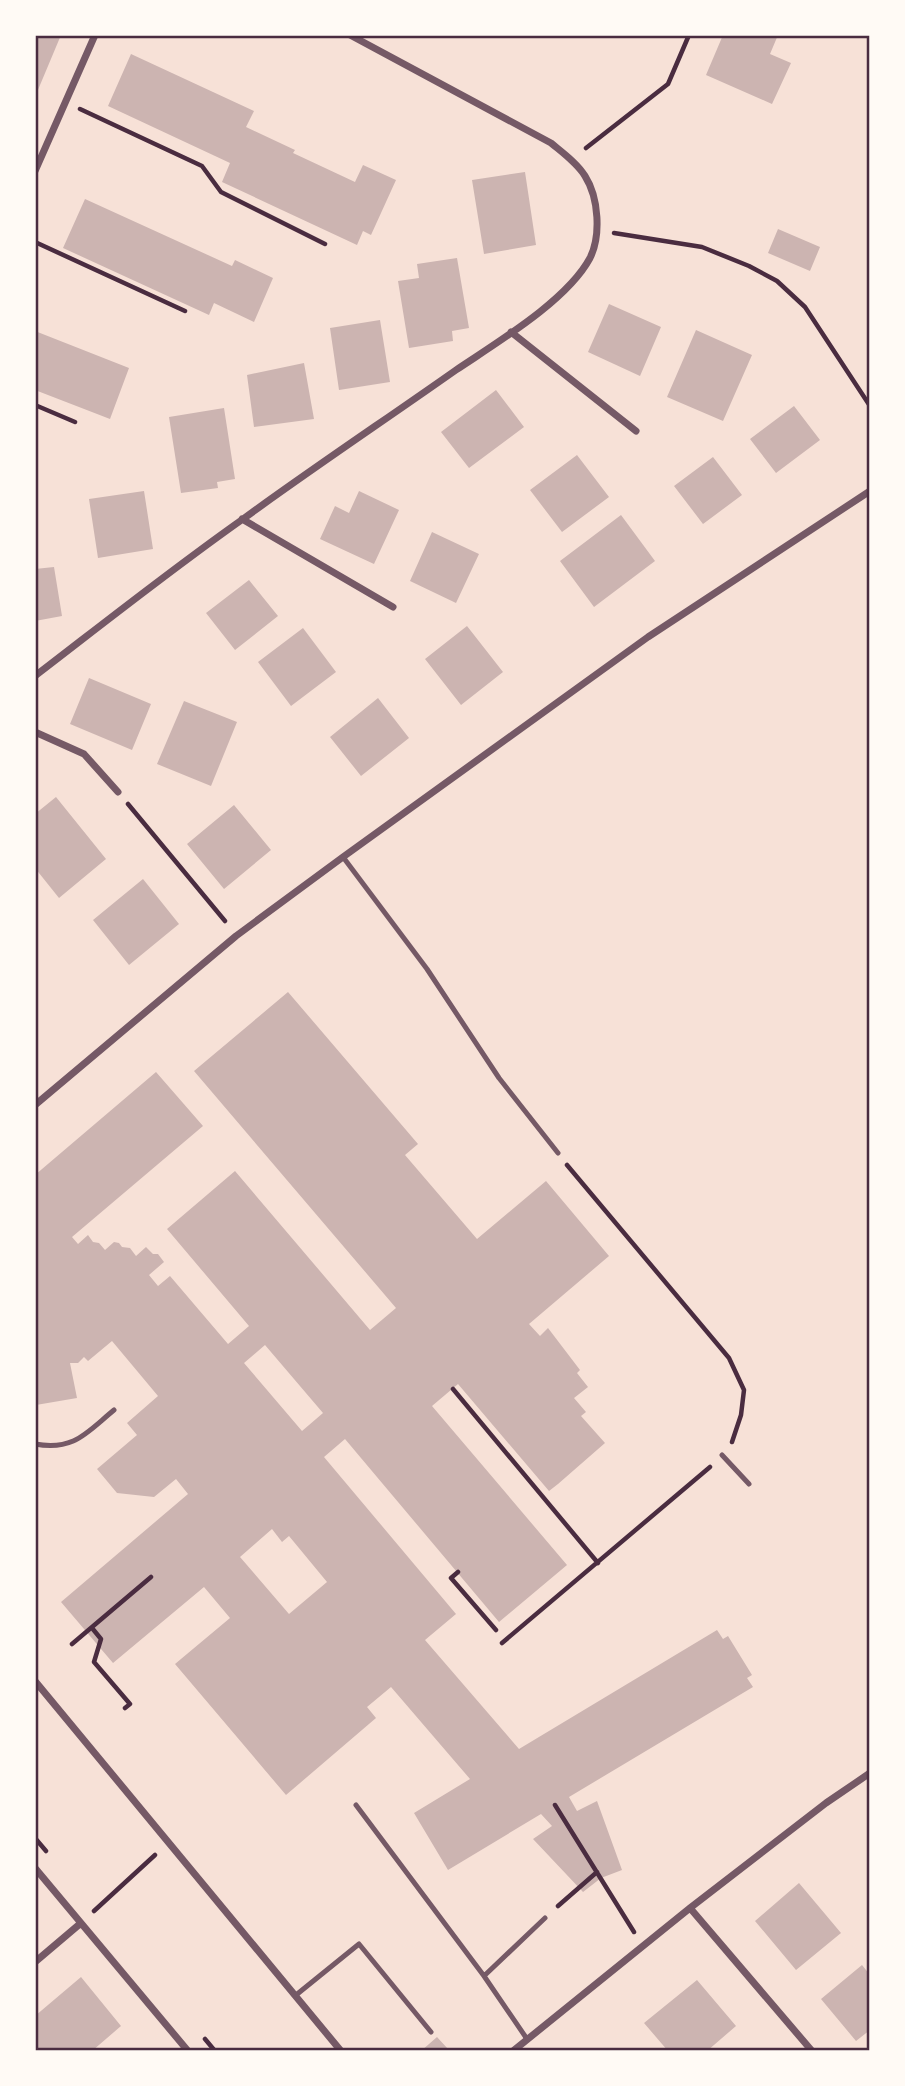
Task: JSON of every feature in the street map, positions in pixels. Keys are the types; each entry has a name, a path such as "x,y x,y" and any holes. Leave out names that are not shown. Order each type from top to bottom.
{"street":[{"path":"35,171 95,35"},
{"path":"35,676 242,519 511,332 578,277 591,256 597,230 594,202 586,178 571,160 551,143 350,35"},
{"path":"511,332 636,430"},
{"path":"35,1105 236,936 343,857 648,637 870,491"},
{"path":"242,519 393,607"},
{"path":"35,732 84,754 118,792"},
{"path":"35,1681 341,2051"},
{"path":"513,2051 643,1944 826,1803 870,1773"},
{"path":"35,1868 188,2051"},
{"path":"690,1908 812,2051"},
{"path":"35,1962 81,1923"}],"lane":[{"path":"343,857 427,970 499,1078 558,1153"},
{"path":"35,1444 55,1447 78,1440 114,1410"},
{"path":"722,1455 749,1484"},
{"path":"356,1805 484,1976 527,2039"},
{"path":"484,1976 545,1918"},
{"path":"296,1996 359,1944 431,2032"}],"path":[{"path":"571,160 668,84 689,35"},
{"path":"66,103 202,166 221,192 324,244"},
{"path":"597,230 702,247 749,266 776,281 805,307 870,406"},
{"path":"35,242 185,311"},
{"path":"35,405 75,422"},
{"path":"118,792 208,898 236,936"},
{"path":"502,1643 701,1476 731,1446 741,1415 744,1390 729,1358 558,1153"},
{"path":"453,1389 598,1563"},
{"path":"458,1572 452,1578 496,1630"},
{"path":"72,1644 151,1577"},
{"path":"92,1628 101,1639 94,1662 130,1704 125,1708"},
{"path":"555,1805 643,1944"},
{"path":"81,1923 156,1854"},
{"path":"545,1918 597,1872"}],"building":[{"path":"35,35 61,35 35,97"},
{"path":"723,35 778,35 770,54 791,63 772,104 706,75"},
{"path":"131,54 254,111 246,127 295,150 293,153 355,182 363,165 396,180 371,235 363,231 357,245 222,182 230,163 108,106"},
{"path":"525,172 536,245 484,254 472,180"},
{"path":"85,199 232,266 235,260 273,278 254,322 214,303 209,315 63,248"},
{"path":"778,229 820,247 810,271 768,253"},
{"path":"457,258 469,328 452,331 453,341 409,348 398,281 419,278 417,264"},
{"path":"609,304 661,327 640,376 588,352"},
{"path":"380,320 390,382 339,390 330,328"},
{"path":"696,330 752,355 723,421 667,397"},
{"path":"35,331 129,368 110,419 35,390"},
{"path":"304,363 314,419 254,427 247,375"},
{"path":"496,390 524,427 469,468 441,432"},
{"path":"794,406 820,440 776,473 750,439"},
{"path":"224,408 235,479 217,482 218,488 181,493 169,417"},
{"path":"577,455 609,497 562,532 530,490"},
{"path":"713,457 742,495 703,524 674,486"},
{"path":"144,491 153,549 98,558 89,499"},
{"path":"359,491 399,510 374,564 320,539 335,506 349,513"},
{"path":"621,515 655,561 594,607 560,561"},
{"path":"432,532 479,554 456,603 410,581"},
{"path":"54,567 62,616 35,621 35,569"},
{"path":"249,580 278,616 235,650 206,613"},
{"path":"467,626 503,672 461,705 425,659"},
{"path":"303,628 336,672 291,706 258,662"},
{"path":"89,678 151,704 132,750 70,724"},
{"path":"378,698 409,738 361,776 330,737"},
{"path":"184,701 237,722 211,786 157,764"},
{"path":"56,797 106,859 59,898 35,868 35,814"},
{"path":"234,805 271,850 224,889 187,844"},
{"path":"143,879 179,924 129,965 93,920"},
{"path":"288,992 418,1144 405,1155 477,1239 546,1181 609,1256 529,1324 540,1336 548,1328 580,1370 577,1373 588,1387 574,1398 586,1412 581,1416 605,1443 558,1484 549,1491 458,1384 432,1406 567,1565 499,1622 345,1439 324,1457 456,1614 425,1640 519,1749 717,1630 723,1639 728,1636 752,1675 747,1678 753,1687 569,1797 577,1811 597,1801 622,1870 601,1878 583,1892 533,1839 552,1826 541,1814 448,1870 414,1813 470,1779 391,1687 367,1707 376,1718 286,1795 175,1664 230,1618 204,1587 113,1663 61,1602 188,1494 176,1479 154,1497 117,1493 97,1469 137,1435 127,1423 158,1396 112,1341 88,1361 84,1357 78,1363 70,1363 77,1398 36,1405 35,1175 156,1072 203,1126 72,1237 78,1244 88,1235 105,1250 114,1242 130,1248 136,1256 146,1247 153,1254 158,1254 164,1262 149,1275 158,1286 170,1276 228,1344 249,1326 167,1229 235,1171 370,1330 396,1308 194,1071","holes":["265,1345 323,1413 302,1431 244,1363","272,1529 282,1542 289,1536 327,1582 289,1614 240,1557"]},
{"path":"799,1883 841,1933 796,1970 755,1921"},
{"path":"862,1965 870,1975 870,2030 856,2041 821,1999"},
{"path":"81,1977 121,2026 92,2051 35,2051 35,2016"},
{"path":"697,1980 736,2026 707,2051 668,2051 644,2023"},
{"path":"437,2037 448,2049 421,2051"}]}
